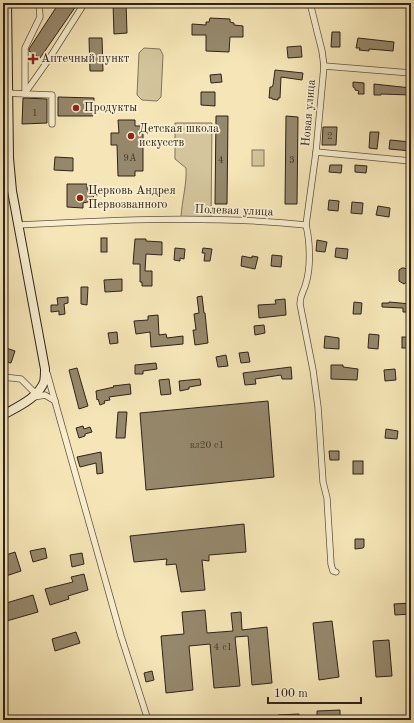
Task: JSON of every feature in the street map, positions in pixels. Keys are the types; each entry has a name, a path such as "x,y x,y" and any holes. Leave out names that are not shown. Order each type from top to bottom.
{"main road":[{"path":"3,415 34,395 44,381 45,369 12,191 9,158 5,31 7,3"}],"street":[{"path":"25,94 25,48 40,17 39,3"},
{"name":"Новая улица","path":"310,3 322,51 324,66 316,152 306,225 309,237 309,260 306,284 302,290 300,304 313,370 318,407 323,482 328,498 331,564 333,571 336,572"},
{"path":"25,94 82,6"},
{"path":"324,66 411,73"},
{"path":"8,94 52,95 52,124"},
{"path":"316,152 411,161"},
{"name":"Полевая улица","path":"18,225 165,220 256,222 306,225"},
{"path":"45,369 121,636 148,720"},
{"path":"3,377 21,379 34,395 45,395 55,402"}],"shaded area":[{"path":"144,48 160,49 163,55 161,97 157,101 142,100 137,95 139,53"},
{"path":"175,123 212,123 211,217 181,217 186,180 186,168 175,159"},
{"path":"252,150 264,150 264,166 252,166"}],"building":[{"path":"59,3 71,3 76,6 40,58 29,51 29,49"},
{"path":"113,3 126,3 127,33 114,34"},
{"path":"210,18 230,19 230,22 234,23 234,25 243,26 243,37 230,37 229,52 206,51 206,35 192,35 192,24 206,25 206,22 209,22"},
{"path":"332,32 340,32 340,47 331,47"},
{"path":"89,38 102,38 103,71 90,71"},
{"path":"358,38 394,42 393,51 369,49 369,51 359,50 360,48 356,48"},
{"path":"301,46 302,57 288,58 287,47"},
{"path":"275,70 303,73 302,80 281,77 280,98 278,98 278,100 269,98 270,87 273,85"},
{"path":"221,74 222,82 211,83 210,75"},
{"path":"353,82 364,83 364,94 358,94 359,91 355,90 353,87"},
{"path":"374,84 411,88 411,95 374,95"},
{"path":"201,92 215,92 215,106 201,105"},
{"path":"58,97 94,98 93,116 58,116"},
{"path":"23,98 47,99 47,123 22,124"},
{"path":"216,116 228,116 227,204 215,204"},
{"path":"286,116 298,117 297,204 285,204"},
{"path":"118,120 135,120 135,126 143,126 143,171 135,171 135,176 118,176 117,145 111,145 111,133 119,133"},
{"path":"323,127 337,127 336,145 322,145"},
{"path":"370,132 379,132 377,149 369,148"},
{"path":"390,140 411,142 411,151 389,149"},
{"path":"55,157 73,158 73,171 54,170"},
{"path":"330,165 342,165 341,173 329,172"},
{"path":"355,165 367,166 366,173 355,172"},
{"name":"Церковь Андрея Первозванного","path":"67,184 87,184 87,189 94,195 92,201 83,203 83,208 67,207"},
{"path":"329,200 339,201 338,211 328,210"},
{"path":"352,202 363,203 362,214 351,213"},
{"path":"378,206 390,208 389,217 376,215"},
{"path":"101,238 107,238 107,252 101,252"},
{"path":"135,239 146,239 146,241 162,242 162,255 146,254 145,271 152,271 152,286 142,286 142,282 140,282 140,264 133,264"},
{"path":"317,240 327,242 325,252 316,251"},
{"path":"175,248 185,249 184,259 180,258 180,261 174,260"},
{"path":"203,248 212,249 210,261 204,261 205,253 202,253"},
{"path":"336,248 348,249 347,259 335,257"},
{"path":"272,255 282,256 281,267 271,266"},
{"path":"242,256 252,258 252,256 258,257 255,269 241,266"},
{"path":"402,268 410,270 409,280 404,284 399,281 399,270"},
{"path":"122,279 122,291 105,292 104,280"},
{"path":"81,287 88,287 87,305 81,304"},
{"path":"202,296 208,343 195,345 193,330 196,330 194,314 199,313 197,297"},
{"path":"68,297 68,303 64,304 65,314 59,315 59,311 51,312 51,305 58,305 57,298"},
{"path":"285,299 286,315 259,318 258,305 276,304 275,300"},
{"path":"354,302 362,303 361,314 353,314"},
{"path":"389,302 411,304 411,312 403,312 403,308 382,307 382,303"},
{"path":"158,315 159,335 166,334 167,338 183,336 183,344 151,347 150,332 136,334 134,321 148,320 148,316"},
{"path":"264,325 265,333 255,335 254,326"},
{"path":"117,332 118,343 110,344 108,333"},
{"path":"369,334 379,335 378,349 368,348"},
{"path":"325,336 339,338 339,349 324,348"},
{"path":"402,337 411,337 411,348 402,348"},
{"path":"3,347 15,351 11,363 3,361"},
{"path":"248,352 250,362 241,363 239,353"},
{"path":"226,355 228,366 218,367 216,357"},
{"path":"156,363 157,369 143,371 143,374 135,374 135,365"},
{"path":"331,365 343,365 343,367 358,369 357,380 331,379"},
{"path":"291,367 292,379 282,379 281,375 255,379 256,384 245,385 243,373"},
{"path":"77,368 88,406 79,409 69,370"},
{"path":"395,369 396,380 385,381 384,370"},
{"path":"169,379 171,394 161,395 159,380"},
{"path":"200,379 201,385 189,387 189,389 180,391 179,381"},
{"path":"130,384 131,394 109,397 110,400 104,401 105,403 100,405 98,399 97,400 96,391 114,387 113,386"},
{"path":"268,401 274,477 146,490 140,413"},
{"path":"118,412 127,412 125,438 116,438"},
{"path":"83,426 84,429 90,427 92,432 79,438 76,428"},
{"path":"386,429 398,431 397,439 385,438"},
{"path":"329,451 339,451 339,460 330,460"},
{"path":"101,452 103,473 97,474 96,463 80,467 77,457"},
{"path":"353,461 363,461 363,474 353,474"},
{"path":"244,524 246,552 209,555 209,561 202,560 205,590 181,592 176,564 166,565 167,559 134,562 130,536"},
{"path":"355,539 364,539 363,548 355,549"},
{"path":"45,548 47,558 33,562 30,551"},
{"path":"15,552 21,571 3,577 3,556"},
{"path":"82,553 84,564 72,567 70,555"},
{"path":"84,574 88,590 68,596 69,599 50,605 45,589 73,582 71,577"},
{"path":"33,595 38,612 3,622 3,604"},
{"path":"411,603 411,614 395,615 394,604"},
{"path":"205,610 207,633 233,631 231,613 241,612 242,630 267,627 272,683 252,685 248,636 235,637 240,686 214,688 210,644 189,646 193,690 166,693 161,636 184,634 182,612"},
{"path":"332,621 339,677 319,680 313,623"},
{"path":"76,632 80,643 55,651 52,639"},
{"path":"389,640 392,676 376,677 373,641"},
{"path":"152,671 154,680 146,682 144,673"},
{"path":"340,710 340,720 317,720 317,711"},
{"path":"299,714 300,720 278,720 278,715"}],"place":[{"name":"Аптечный пункт","path":"33,59"},
{"name":"Продукты","path":"76,108"},
{"name":"Детская школа искусств","path":"131,136"},
{"name":"Церковь Андрея Первозванного","path":"80,198"}]}
